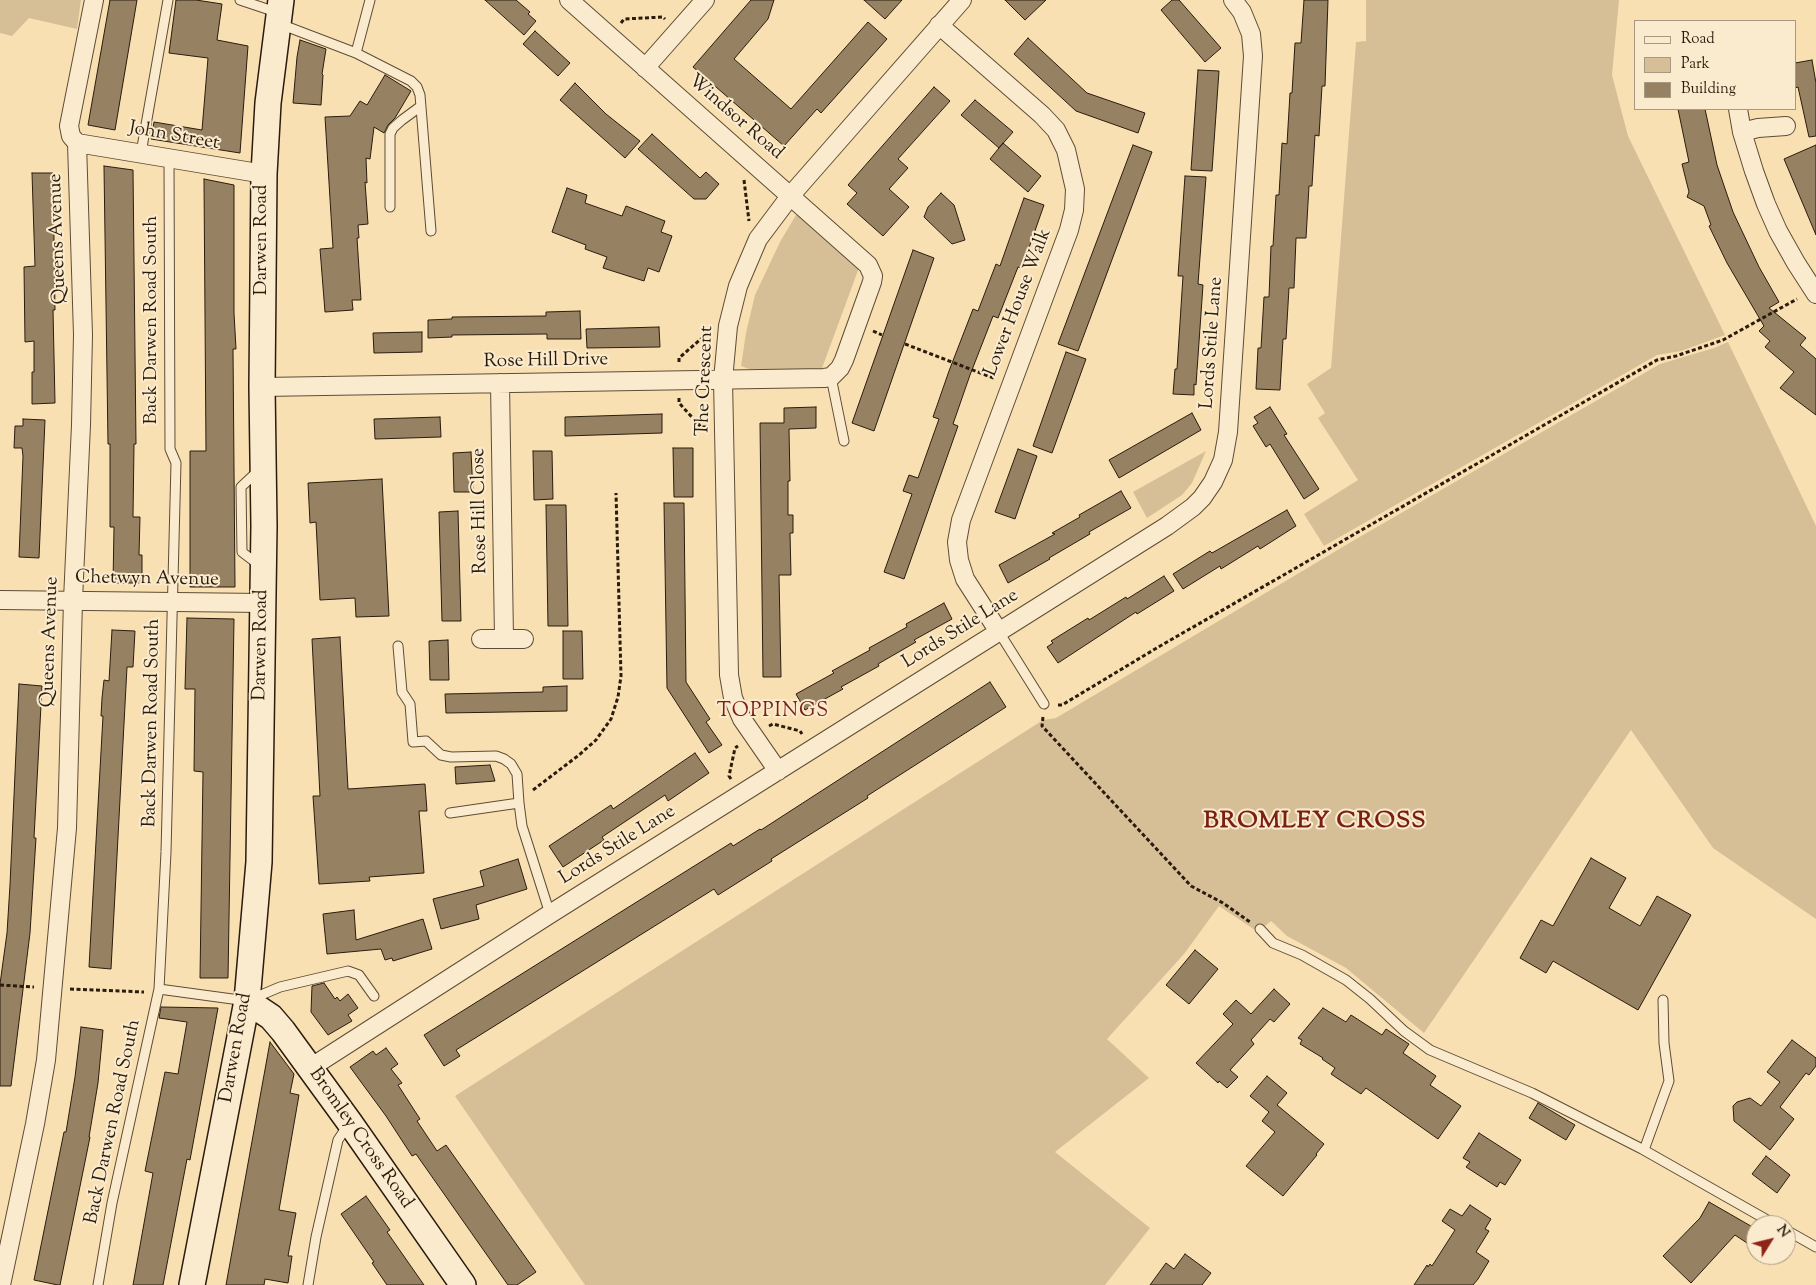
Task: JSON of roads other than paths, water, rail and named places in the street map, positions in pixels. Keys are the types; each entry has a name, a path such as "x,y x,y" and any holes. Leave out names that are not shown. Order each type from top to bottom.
{"main road":[{"name":"Darwen Road","path":"192,1285 247,1001 259,862 263,603 262,387 264,174 268,103 279,12"},
{"name":"Bromley Cross Road","path":"247,1001 271,1017 310,1068 463,1285"}],"street":[{"name":"Queens Avenue","path":"1,1285 35,1124 46,1060 66,828 83,335 77,143 71,136 69,119 94,0"},
{"name":"Windsor Road","path":"569,0 791,194 858,254 871,270 872,282 844,360 840,368 831,377"},
{"path":"645,68 705,0"},
{"name":"The Crescent","path":"778,771 742,719 733,698 729,675 723,380 728,326 738,286 752,250 763,233 791,194 962,0"},
{"name":"Lords Stile Lane","path":"310,1068 550,914 1183,515 1202,498 1213,482 1223,460 1229,422 1253,56 1251,34 1242,12 1233,0"},
{"name":"Lower House Walk","path":"939,25 1042,115 1056,130 1066,150 1076,189 1074,210 1069,230 961,520 958,542 959,560 965,579 999,632"},
{"path":"1738,110 1742,132 1754,171 1778,231 1814,292"},
{"path":"1742,132 1758,128 1786,126"},
{"name":"John Street","path":"77,143 264,174"},
{"name":"Rose Hill Drive","path":"262,387 831,377"},
{"name":"Rose Hill Close","path":"500,384 504,639"},
{"name":"Chetwyn Avenue","path":"0,600 263,603"},
{"path":"481,639 524,639"}],"lane":[{"path":"141,153 168,0"},
{"path":"240,0 279,12 410,81 417,87 420,94 431,232"},
{"path":"356,53 370,0"},
{"path":"390,207 390,134 393,128 421,106"},
{"name":"Back Darwen Road South","path":"98,1285 112,1203 159,989 166,852 176,463 170,449 169,158"},
{"path":"831,377 844,442"},
{"path":"999,632 1044,704"},
{"path":"398,646 402,692 410,704 413,742 426,741 433,750 451,758 496,756 504,758 511,764 517,774 522,826 550,914"},
{"path":"450,814 519,802"},
{"path":"1260,929 1273,943 1302,955 1346,980 1370,999 1404,1031 1430,1050 1532,1093 1644,1150 1758,1215"},
{"path":"159,989 247,1001 280,986 348,971 359,975 374,996"},
{"path":"1644,1150 1669,1081 1664,1043 1663,1000"},
{"path":"308,1285 316,1237 338,1140 350,1123"},
{"path":"1796,1236 1816,1248"}],"district":[{"name":"TOPPINGS","path":"773,713"},
{"name":"BROMLEY CROSS","path":"1315,823"}]}
